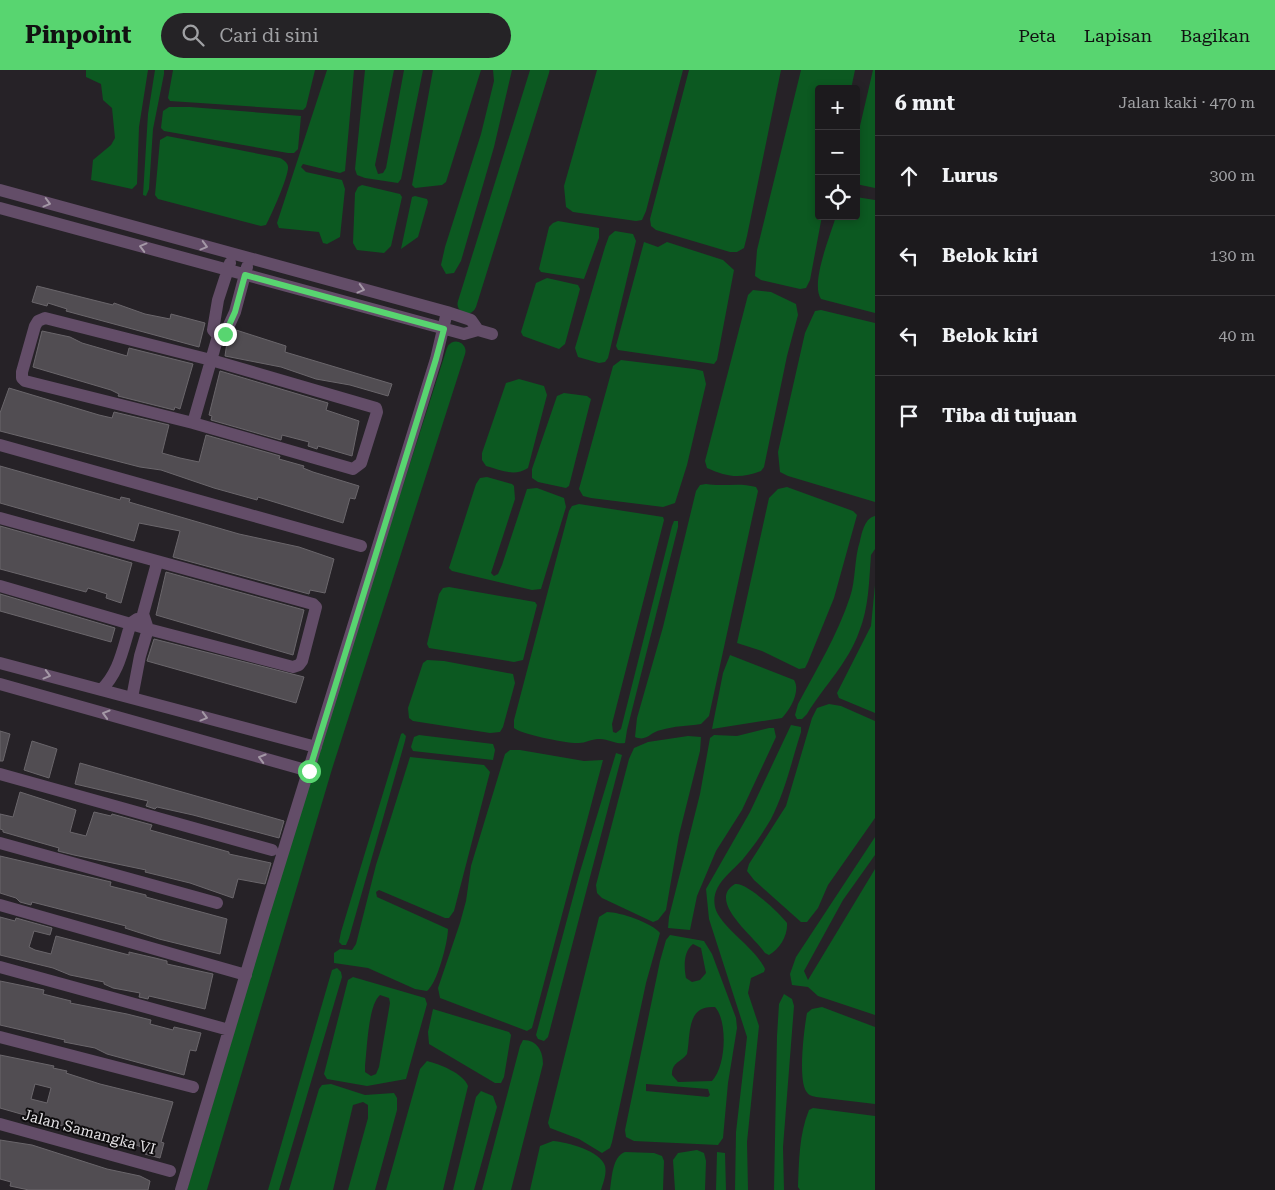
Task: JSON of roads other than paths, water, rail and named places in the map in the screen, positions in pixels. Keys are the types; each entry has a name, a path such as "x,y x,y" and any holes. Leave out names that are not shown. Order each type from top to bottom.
{"street":[{"path":"478,330 471,320 448,312 2,191 0,208 444,329 464,334 478,330 492,334"},
{"path":"193,423 218,336 214,330 218,307 233,254"},
{"path":"218,336 225,334 235,312 250,259"},
{"path":"218,307 235,312"},
{"path":"182,1190 229,1030 436,359 448,312"},
{"path":"45,318 211,360 376,408 377,412 361,463 353,469 193,423 25,381 22,378 35,326 38,321 45,318"},
{"path":"0,445 362,546"},
{"path":"0,518 157,563 313,604 316,611 302,661 299,665 293,667 148,629 0,586"},
{"path":"132,698 134,682 148,629 143,614 157,563"},
{"path":"101,690 113,677 130,623 143,614"},
{"path":"0,663 316,747"},
{"path":"113,677 124,675 134,682"},
{"path":"0,684 309,771"},
{"path":"0,774 272,850"},
{"path":"0,843 217,903"},
{"path":"0,905 246,975"},
{"path":"0,967 229,1030"},
{"path":"0,1037 193,1087"},
{"name":"Jalan Samangka VI","path":"0,1124 170,1171"}],"waterway":[{"path":"467,304 540,70"},
{"path":"197,1190 323,766 456,351"}]}
